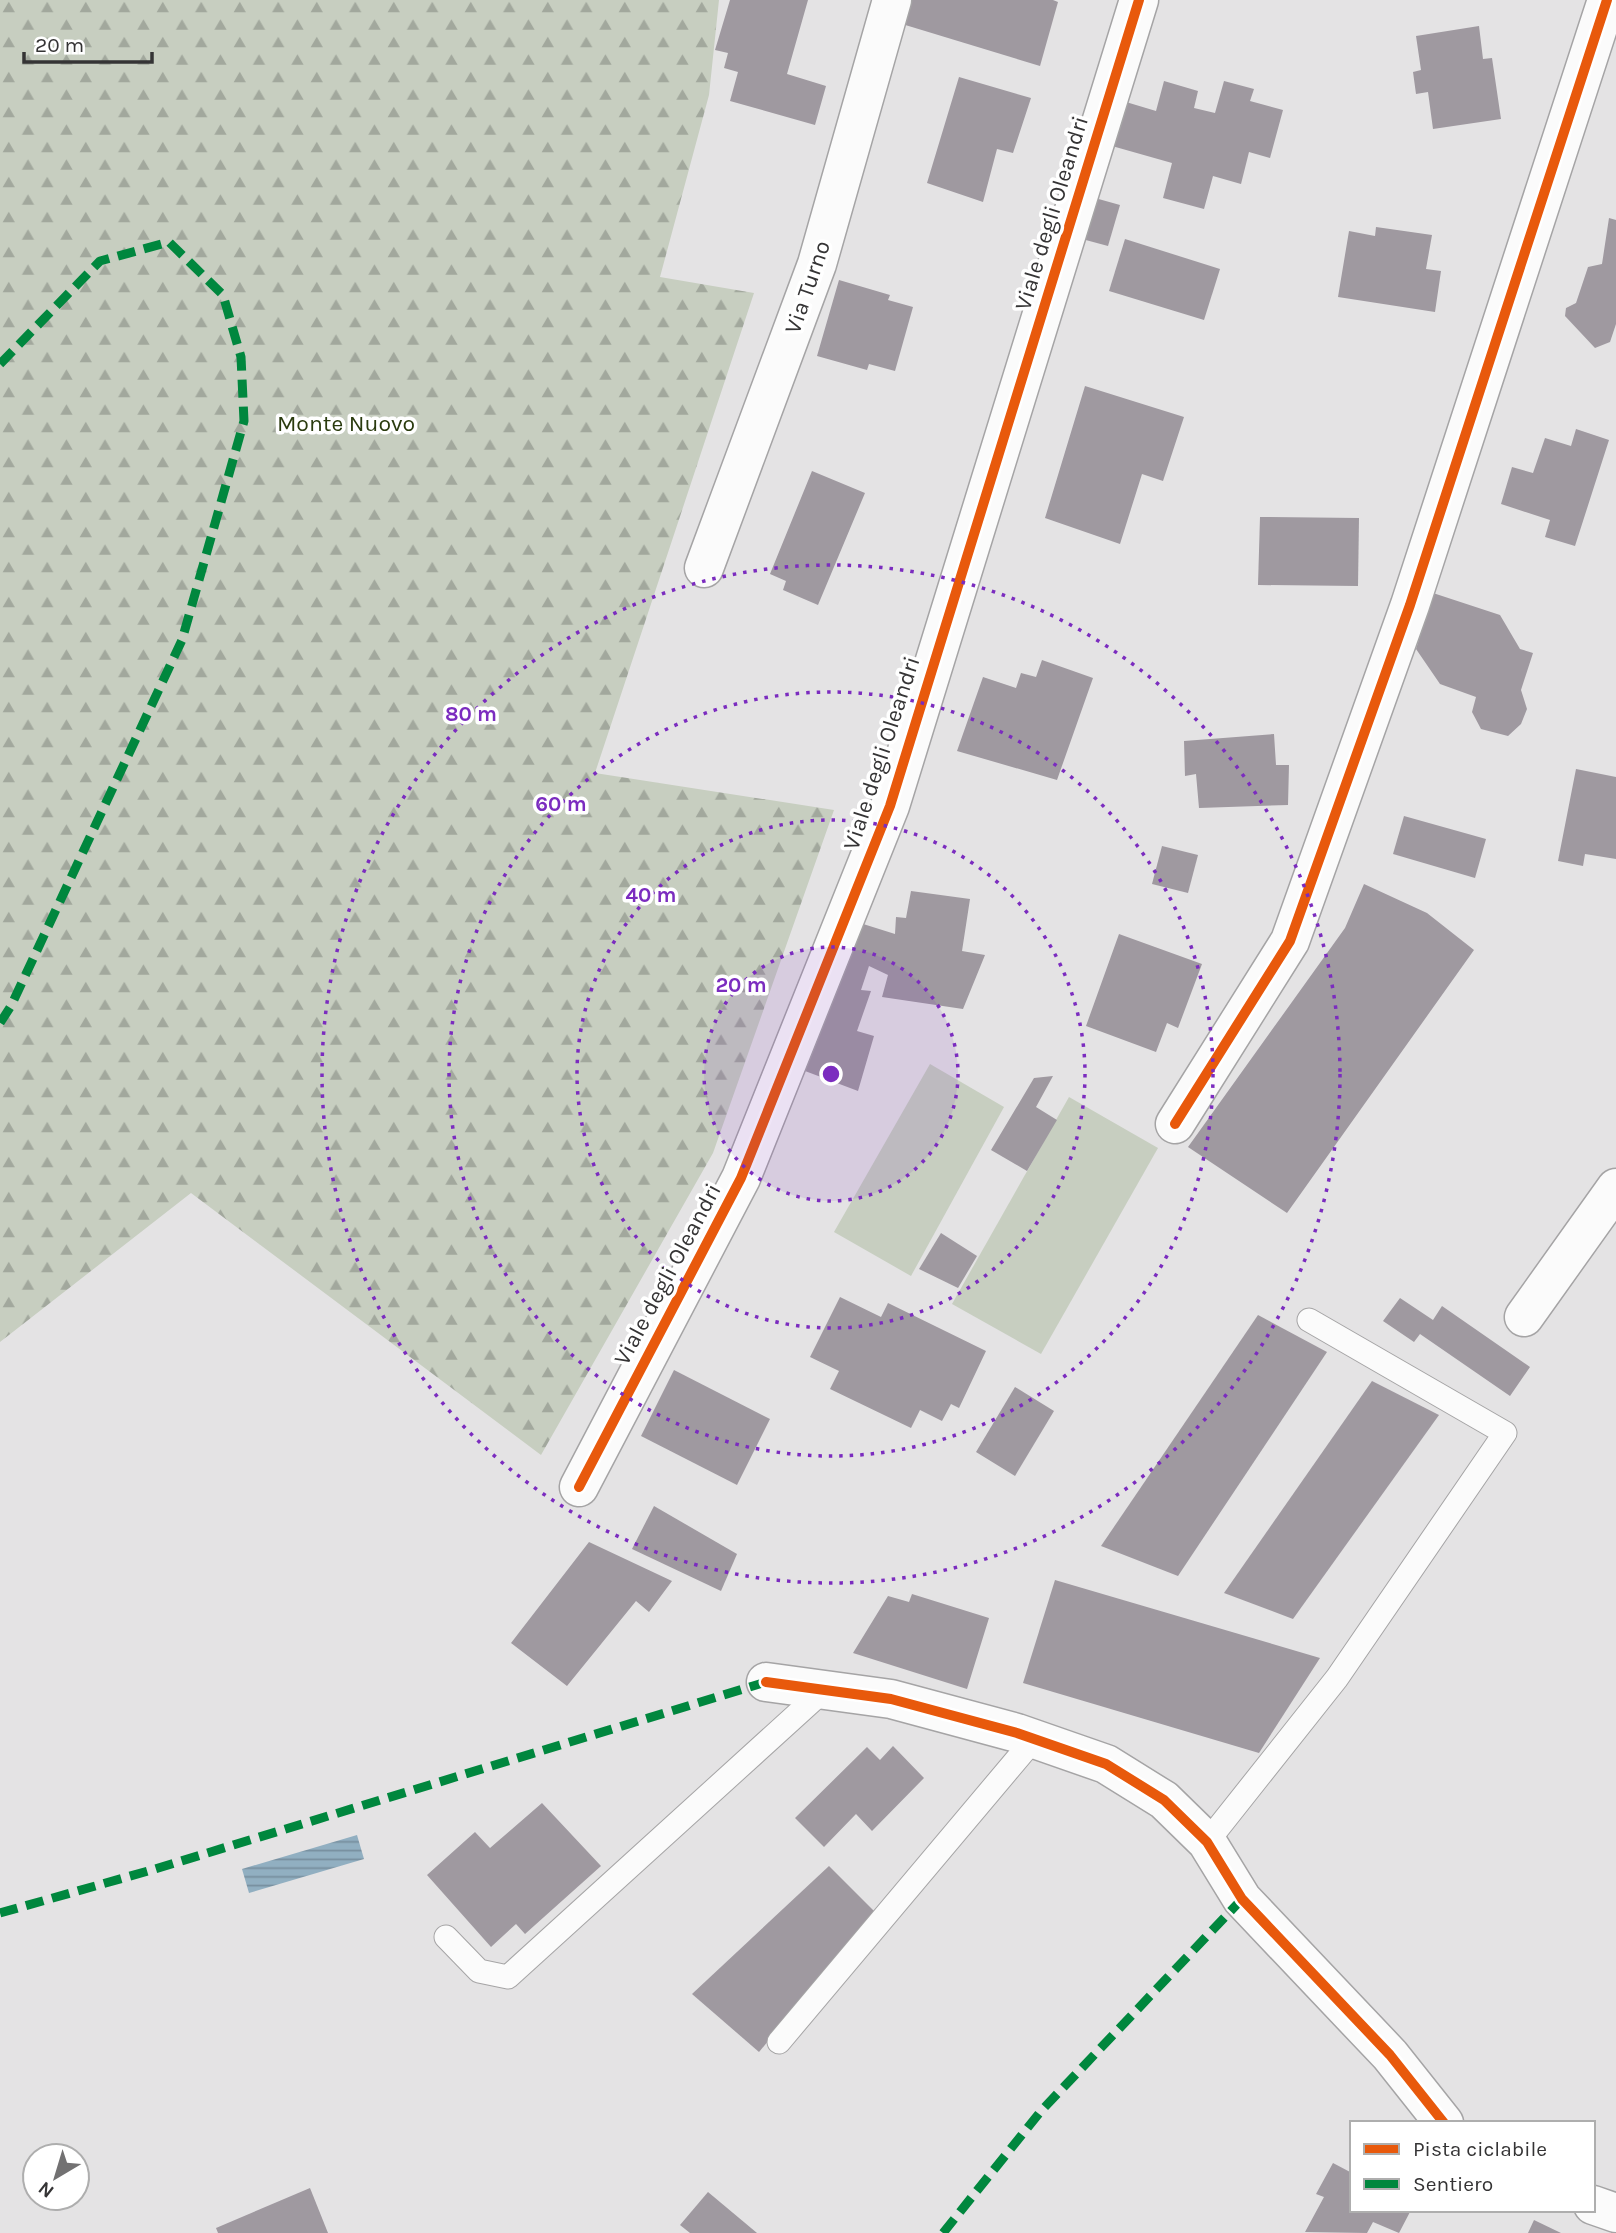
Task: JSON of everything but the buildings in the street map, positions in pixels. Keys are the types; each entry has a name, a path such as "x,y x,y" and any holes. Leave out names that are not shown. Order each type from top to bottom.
{"street":[{"name":"Via Turno","path":"704,568 817,264 892,0"},
{"name":"Viale degli Oleandri","path":"579,1487 741,1178 890,806 1139,0"},
{"path":"1175,1124 1290,941 1410,606 1607,0"},
{"path":"1524,1317 1616,1188"},
{"path":"766,1682 891,1699 1034,1739 1105,1764 1164,1800 1207,1842 1242,1899 1390,2055 1442,2121"},
{"path":"1595,2206 1616,2213"}],"lane":[{"path":"1207,1842 1337,1678 1504,1433 1310,1320"},
{"path":"446,1937 479,1971 508,1978 824,1690"},
{"path":"779,2042 1034,1739"}],"green space":[{"name":"Monte Nuovo","path":"0,0 719,0 709,95 660,277 754,293 595,773 834,810 713,1153 541,1455 191,1193 0,1342"},
{"path":"930,1064 1004,1107 911,1276 834,1232"},
{"path":"1069,1097 1158,1148 1041,1354 952,1304"}],"water":[{"path":"357,1835 364,1859 249,1893 242,1869"}],"marked path":[{"path":"0,364 100,261 169,242 223,295 241,357 244,421 182,640 11,1006 0,1023"},
{"path":"0,1913 155,1869 766,1682"},
{"path":"943,2233 1041,2111 1242,1899"}],"cycle path":[{"path":"579,1487 741,1178 890,806 1139,0"},
{"path":"1175,1124 1290,941 1410,605 1607,0"},
{"path":"766,1682 891,1699 1017,1733 1106,1764 1164,1800 1207,1842 1242,1899 1390,2055 1442,2121"}]}
